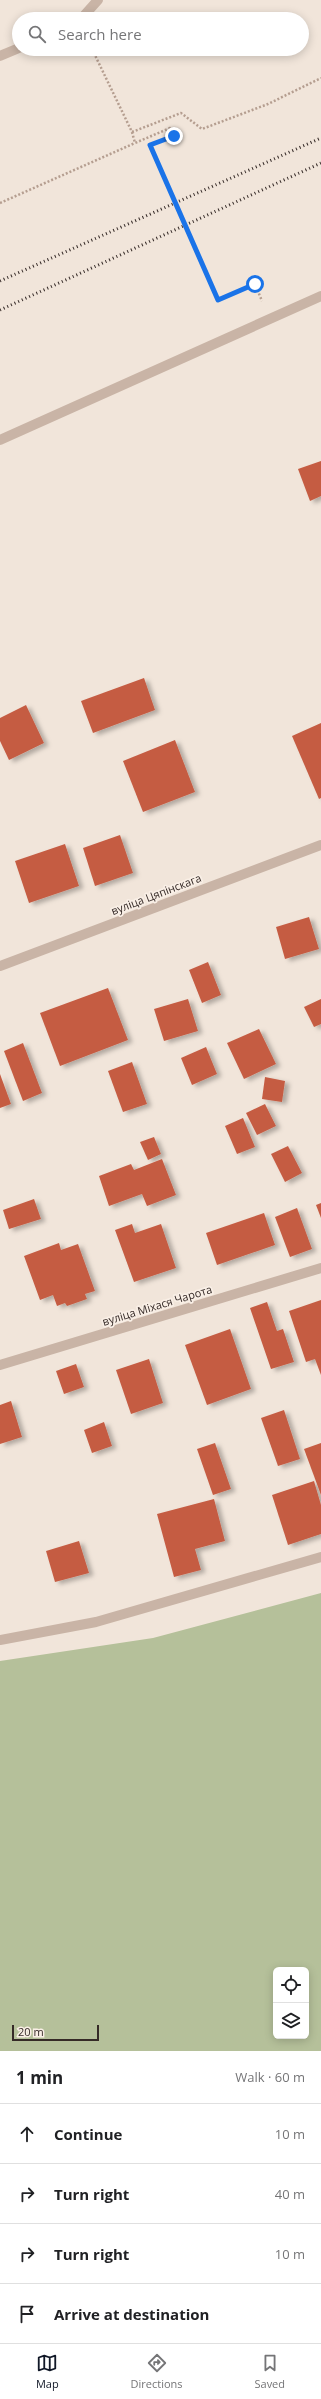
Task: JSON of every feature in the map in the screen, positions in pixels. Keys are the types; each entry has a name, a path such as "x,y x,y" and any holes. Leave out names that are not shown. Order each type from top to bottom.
{"street":[{"path":"87,12 98,0"},
{"path":"0,56 12,51"},
{"path":"0,440 321,296"},
{"name":"вуліца Цяпінскага","path":"0,966 321,845"},
{"name":"вуліца Міхася Чарота","path":"0,1365 321,1268"},
{"path":"0,1640 96,1622 321,1557"}],"path":[{"path":"95,56 132,132 135,143"},
{"path":"132,132 181,113 202,129 268,104 321,78"},
{"path":"0,203 170,128 174,136 150,145 218,300 255,284 259,293"}],"green space":[{"path":"321,1593 321,2051 0,2051 0,1661 153,1638"}],"building":[{"path":"321,461 321,496 310,501 298,469"},
{"path":"144,678 155,710 93,733 81,701"},
{"path":"26,705 44,743 9,760 0,741 0,718"},
{"path":"321,723 321,798 319,799 292,736"},
{"path":"175,740 195,792 143,812 123,761"},
{"path":"120,835 133,873 95,886 83,848"},
{"path":"65,844 79,886 29,903 15,861"},
{"path":"309,917 319,949 285,959 276,927"},
{"path":"208,962 221,995 202,1003 189,970"},
{"path":"108,988 128,1040 60,1066 40,1013"},
{"path":"188,999 198,1031 164,1041 154,1009"},
{"path":"321,999 321,1024 314,1027 304,1007"},
{"path":"259,1029 276,1064 244,1079 227,1043"},
{"path":"23,1043 42,1093 23,1101 4,1051"},
{"path":"206,1047 217,1074 192,1085 181,1058"},
{"path":"132,1062 147,1104 123,1112 108,1071"},
{"path":"0,1074 11,1104 0,1108"},
{"path":"265,1077 285,1081 282,1102 262,1099"},
{"path":"265,1104 276,1126 257,1135 246,1113"},
{"path":"243,1118 255,1147 237,1154 225,1126"},
{"path":"154,1137 161,1154 148,1160 140,1142"},
{"path":"288,1146 302,1173 285,1182 271,1154"},
{"path":"162,1159 176,1195 147,1206 142,1194 109,1206 99,1176 131,1164 134,1170"},
{"path":"34,1199 41,1219 9,1229 3,1210"},
{"path":"321,1203 321,1218 316,1205"},
{"path":"297,1208 312,1249 290,1257 275,1217"},
{"path":"264,1213 275,1245 217,1265 206,1233"},
{"path":"132,1224 135,1233 161,1224 176,1268 134,1282 115,1230"},
{"path":"59,1243 61,1250 78,1244 95,1291 85,1294 87,1299 67,1306 65,1303 57,1306 53,1295 40,1300 24,1256"},
{"path":"321,1300 321,1375 315,1359 306,1362 289,1311"},
{"path":"267,1302 277,1331 283,1329 294,1362 271,1369 250,1308"},
{"path":"230,1329 251,1389 207,1405 185,1345"},
{"path":"149,1359 163,1403 131,1414 116,1370"},
{"path":"76,1364 84,1387 64,1394 56,1371"},
{"path":"11,1401 22,1437 0,1444 0,1405"},
{"path":"284,1410 300,1459 278,1466 261,1418"},
{"path":"104,1422 112,1446 92,1453 84,1430"},
{"path":"215,1443 231,1489 213,1495 197,1449"},
{"path":"321,1443 321,1495 304,1449"},
{"path":"314,1481 321,1505 321,1534 288,1545 272,1495"},
{"path":"214,1499 225,1541 195,1549 201,1570 174,1577 157,1514"},
{"path":"79,1541 89,1573 55,1582 46,1551"}],"railway":[{"path":"0,281 321,138"},
{"path":"0,310 321,163"}],"route":[{"path":"174,136 150,145 218,300 255,284"}]}
